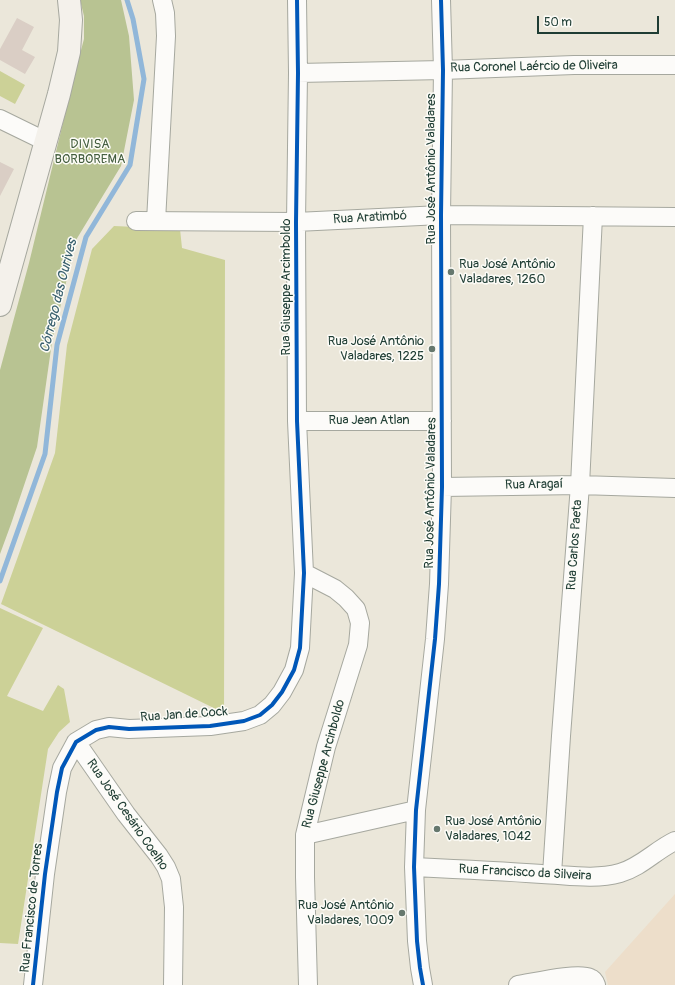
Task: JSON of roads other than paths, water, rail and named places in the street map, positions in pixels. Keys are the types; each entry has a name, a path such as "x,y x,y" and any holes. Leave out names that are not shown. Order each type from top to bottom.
{"street":[{"path":"0,305 59,94 69,52 71,20 69,0"},
{"name":"Rua Giuseppe Arcimboldo","path":"297,0 297,421 304,573"},
{"name":"Rua José Antônio Valadares","path":"424,985 420,968 417,941 414,867 416,810 435,639 439,584 442,487 441,215 443,70 440,0"},
{"path":"156,221 166,36 163,6"},
{"name":"Rua Coronel Laércio de Oliveira","path":"298,73 443,70 574,65 675,65"},
{"path":"0,119 45,141"},
{"name":"Rua Aratimbó","path":"136,221 296,222 441,215 675,217"},
{"name":"Rua Carlos Paeta","path":"552,874 580,485 593,216"},
{"name":"Rua Jean Atlan","path":"297,421 442,422"},
{"name":"Rua Aragaí","path":"442,487 580,485 675,488"},
{"name":"Rua Jan de Cock","path":"76,742 96,730 110,727 128,729 210,726 244,721 260,715 272,705 282,692 294,670 300,648 304,573"},
{"name":"Rua Giuseppe Arcinboldo","path":"304,573 335,589 346,598 356,609 360,622 358,645 326,747 305,835 304,877 308,985"},
{"name":"Rua Francisco de Torres","path":"33,985 44,874 57,792 62,768 76,742"},
{"name":"Rua José Cesário Coelho","path":"76,742 126,814 159,856 171,879 174,907 173,985"},
{"path":"305,835 416,810"},
{"name":"Rua Francisco da Silveira","path":"414,867 588,877 602,876 621,872 638,865 674,837"},
{"path":"518,985 572,976 590,978 596,985"}],"waterway":[{"name":"Córrego das Ourives","path":"0,581 45,454 57,345 86,237 130,165 144,79 133,19 127,0"}],"place":[{"name":"Rua José Antônio Valadares, 1260","path":"451,272"},
{"name":"Rua José Antônio Valadares, 1225","path":"432,349"},
{"name":"Rua José Antônio Valadares, 1042","path":"437,829"},
{"name":"Rua José Antônio Valadares, 1009","path":"402,913"}],"park label":[{"name":"DIVISA BORBOREMA","path":"90,152"}]}
